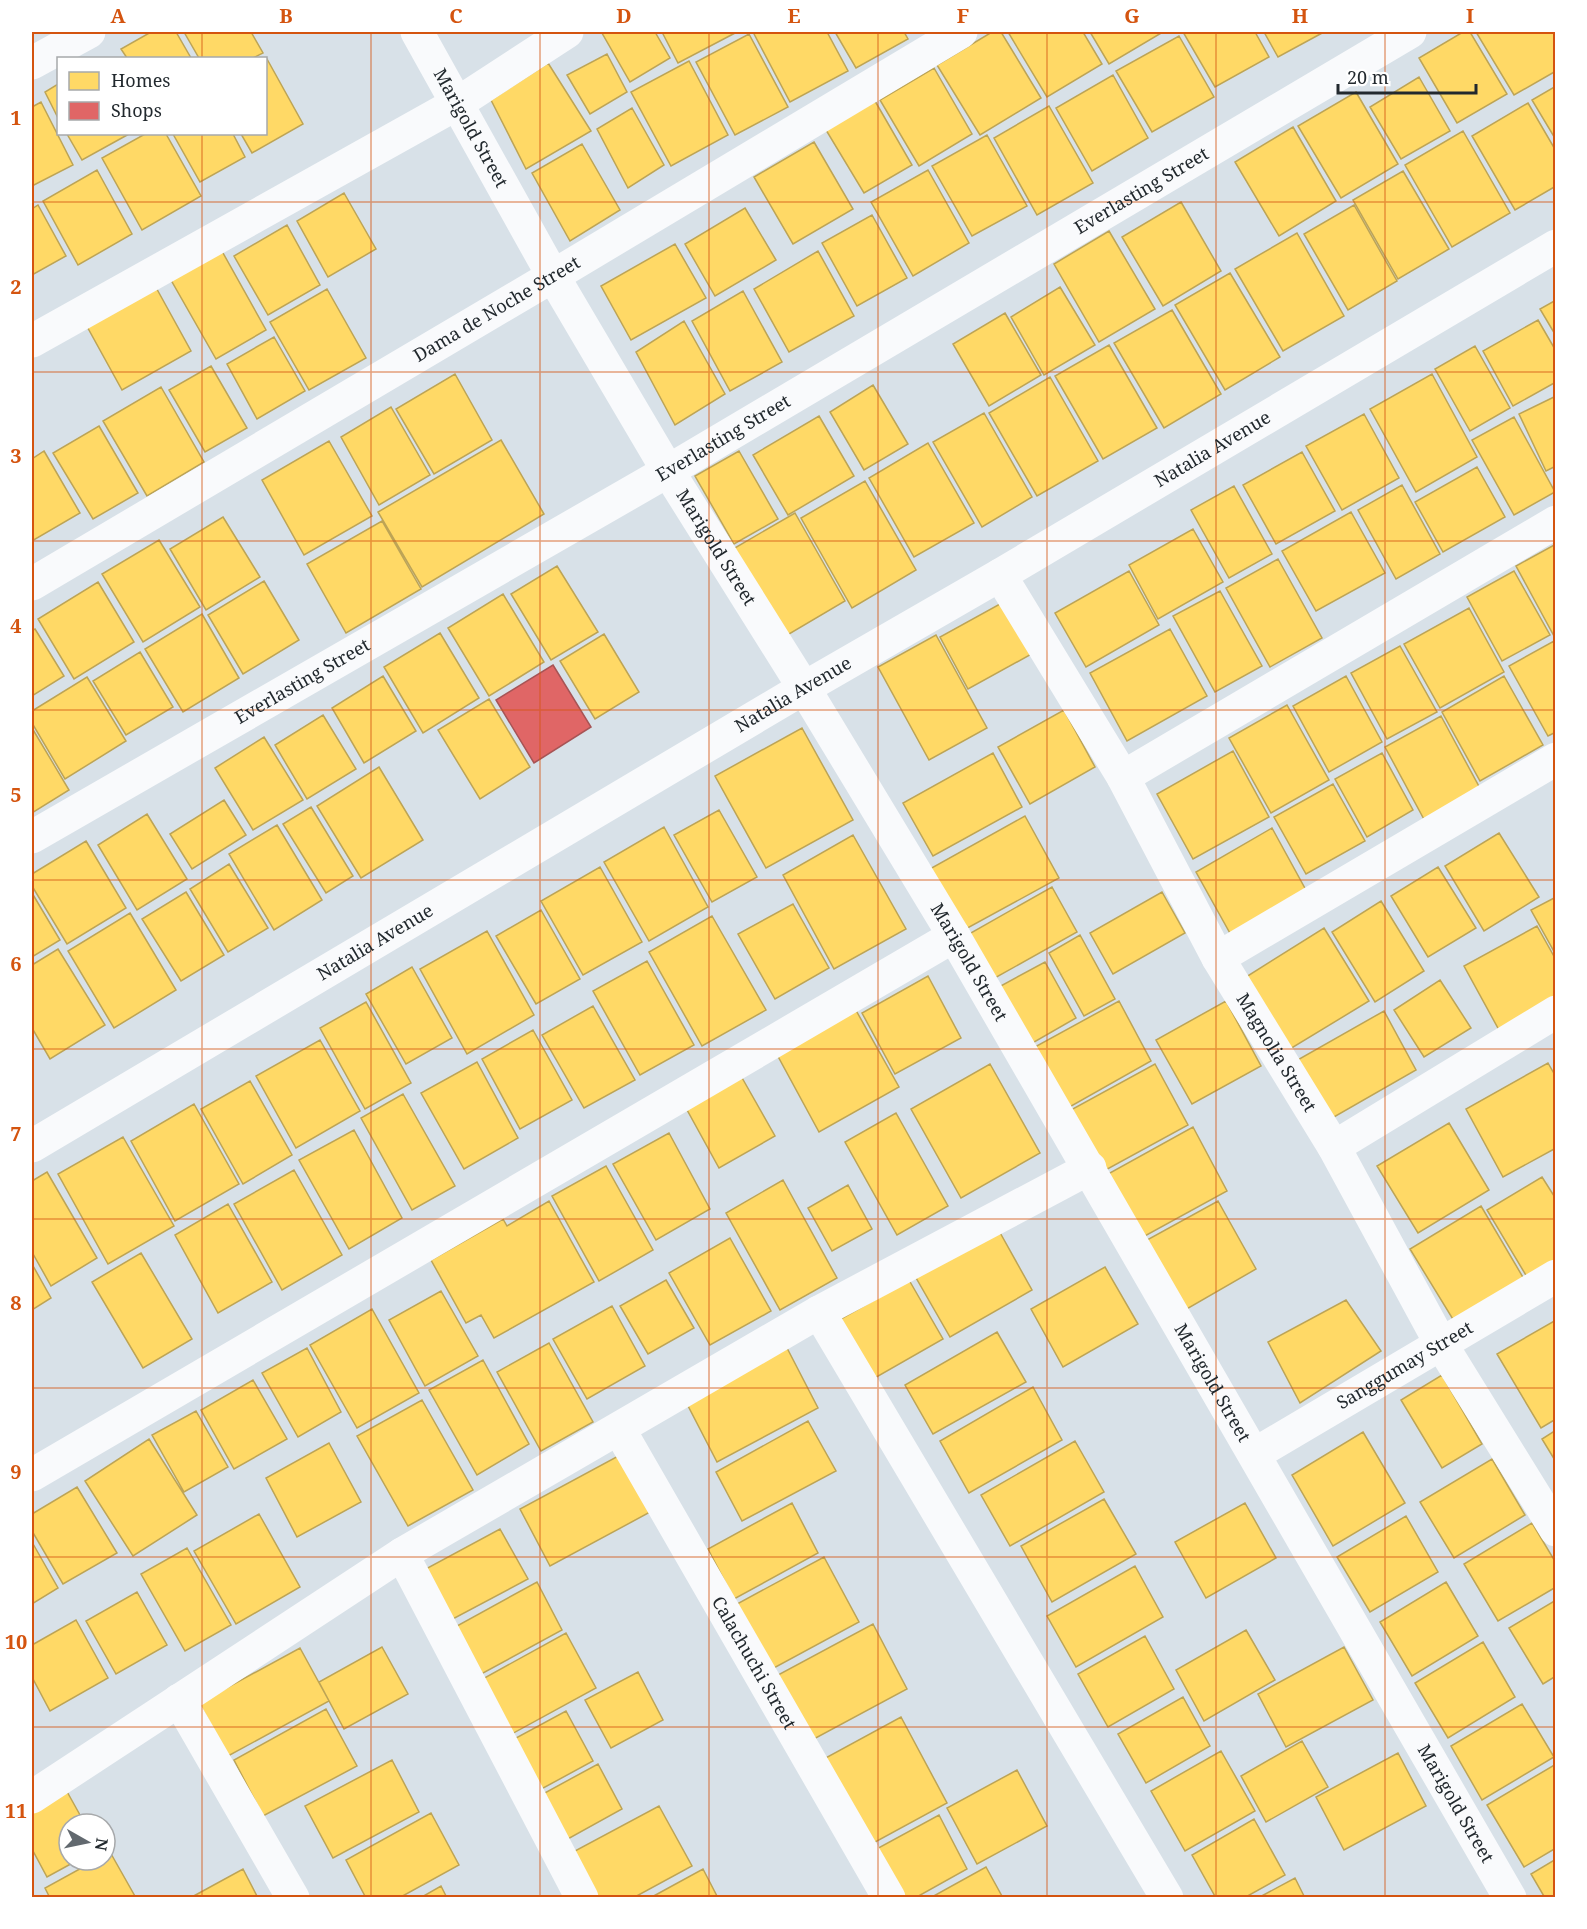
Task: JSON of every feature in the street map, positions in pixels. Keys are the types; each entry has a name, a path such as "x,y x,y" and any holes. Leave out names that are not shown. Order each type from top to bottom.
{"street":[{"path":"32,63 89,32"},
{"name":"Marigold Street","path":"417,32 553,276 668,471 804,688 954,936 1090,1168 1510,1898"},
{"path":"32,341 458,103 567,32"},
{"name":"Dama de Noche Street","path":"32,584 961,32"},
{"name":"Everlasting Street","path":"32,837 668,471 1410,32"},
{"name":"Natalia Avenue","path":"32,1146 804,688 1000,575 1556,246"},
{"path":"1123,777 1556,522"},
{"name":"Magnolia Street","path":"1000,575 1123,777 1218,958 1334,1147 1441,1344 1556,1530"},
{"path":"1218,958 1556,759"},
{"path":"32,1475 954,936"},
{"path":"1334,1147 1556,1012"},
{"path":"32,1797 402,1554 819,1312 1090,1168"},
{"name":"Sanggumay Street","path":"1255,1454 1556,1276"},
{"path":"819,1312 1167,1898"},
{"name":"Calachuchi Street","path":"620,1429 889,1898"},
{"path":"402,1554 582,1898"},
{"path":"179,1700 293,1898"}],"building: Homes":[{"path":"151,32 176,32 190,57 126,57 121,49"},
{"path":"184,32 251,32 263,53 255,57 198,57"},
{"path":"655,32 670,58 630,82 602,33"},
{"path":"662,32 737,32 678,63"},
{"path":"753,32 827,32 848,71 790,102"},
{"path":"835,32 904,32 908,39 856,68"},
{"path":"992,32 1001,32 1041,98 980,135 937,65"},
{"path":"1008,32 1083,32 1102,64 1047,97"},
{"path":"1090,32 1163,32 1109,64"},
{"path":"1183,32 1255,32 1269,57 1215,87"},
{"path":"1264,32 1324,32 1278,57"},
{"path":"1463,32 1470,32 1507,94 1457,123 1419,58"},
{"path":"1476,32 1556,32 1556,71 1514,95"},
{"path":"749,34 788,107 735,135 696,62"},
{"path":"1179,36 1214,97 1152,132 1116,71"},
{"path":"607,54 627,92 590,114 567,75"},
{"path":"267,59 303,124 252,153 242,135 267,135"},
{"path":"689,61 728,135 671,166 631,92"},
{"path":"548,63 591,131 526,169 491,100"},
{"path":"934,68 972,134 919,166 880,100"},
{"path":"1113,75 1148,138 1092,171 1056,108"},
{"path":"1419,77 1450,131 1401,159 1370,107"},
{"path":"57,85 57,116 45,92"},
{"path":"1556,86 1556,140 1532,100"},
{"path":"1356,92 1398,164 1341,198 1298,126"},
{"path":"875,101 912,165 864,193 826,130"},
{"path":"41,102 73,165 32,186 32,107"},
{"path":"1528,103 1556,151 1556,186 1515,210 1472,136"},
{"path":"1049,106 1093,183 1037,215 994,138"},
{"path":"632,108 664,165 628,188 597,129"},
{"path":"1293,127 1336,201 1279,236 1235,162"},
{"path":"1463,131 1510,213 1452,247 1405,165"},
{"path":"68,135 127,135 82,160"},
{"path":"143,135 167,135 201,196 142,230 102,158"},
{"path":"174,135 234,135 245,157 200,182"},
{"path":"987,135 1027,206 972,236 932,166"},
{"path":"814,142 853,209 793,244 754,177"},
{"path":"582,144 620,210 570,241 532,173"},
{"path":"97,170 132,234 78,265 43,201"},
{"path":"928,170 969,243 913,276 871,202"},
{"path":"1403,171 1449,249 1398,279 1353,200"},
{"path":"344,193 376,249 328,277 297,221"},
{"path":"1181,202 1221,271 1163,306 1122,237"},
{"path":"38,205 66,256 32,275 32,209"},
{"path":"1354,205 1397,281 1348,310 1304,234"},
{"path":"745,208 776,260 715,296 685,244"},
{"path":"872,215 907,278 857,306 822,243"},
{"path":"287,225 320,285 268,315 234,256"},
{"path":"1109,231 1155,309 1099,342 1054,264"},
{"path":"1297,233 1344,316 1283,351 1235,269"},
{"path":"218,244 266,330 216,359 167,273"},
{"path":"675,244 706,298 631,340 601,286"},
{"path":"818,251 854,316 789,352 754,289"},
{"path":"1230,273 1280,357 1225,390 1175,305"},
{"path":"153,282 191,351 122,390 84,321"},
{"path":"1060,287 1095,345 1044,375 1011,317"},
{"path":"327,289 366,358 309,390 270,322"},
{"path":"743,291 782,362 730,391 692,321"},
{"path":"1556,300 1556,336 1540,309"},
{"path":"1172,310 1221,394 1164,428 1114,343"},
{"path":"1005,313 1041,375 989,406 953,344"},
{"path":"1538,320 1556,351 1556,382 1513,406 1483,351"},
{"path":"684,321 725,394 675,425 636,352"},
{"path":"274,337 305,391 257,419 227,364"},
{"path":"1109,345 1157,428 1103,459 1055,376"},
{"path":"1475,346 1510,408 1470,431 1435,369"},
{"path":"211,366 247,428 205,452 169,390"},
{"path":"455,374 492,440 434,474 396,409"},
{"path":"1432,374 1477,457 1416,492 1370,409"},
{"path":"1050,377 1098,461 1037,496 989,413"},
{"path":"873,385 908,444 864,470 830,412"},
{"path":"161,387 204,462 147,496 103,421"},
{"path":"1556,396 1556,466 1546,471 1519,414"},
{"path":"391,407 430,475 379,505 341,437"},
{"path":"984,413 1032,497 982,527 933,442"},
{"path":"1364,414 1399,478 1342,510 1306,446"},
{"path":"819,416 854,476 788,515 753,455"},
{"path":"1514,417 1555,492 1514,515 1472,440"},
{"path":"99,426 138,493 93,519 53,453"},
{"path":"501,440 544,514 422,587 378,512"},
{"path":"329,441 372,516 304,555 262,480"},
{"path":"928,443 974,523 914,557 869,478"},
{"path":"44,451 80,513 32,541 32,459"},
{"path":"739,451 778,519 734,544 695,476"},
{"path":"1302,452 1335,511 1276,544 1243,485"},
{"path":"1477,467 1505,517 1443,552 1415,502"},
{"path":"865,481 916,570 852,608 801,518"},
{"path":"1402,485 1440,554 1396,579 1358,510"},
{"path":"1234,486 1272,554 1229,578 1191,510"},
{"path":"1351,512 1385,573 1316,611 1282,551"},
{"path":"795,513 845,601 784,637 733,549"},
{"path":"223,517 260,577 206,610 170,549"},
{"path":"382,521 421,589 346,633 307,564"},
{"path":"1193,529 1223,582 1158,619 1129,565"},
{"path":"159,540 200,607 143,642 102,574"},
{"path":"1556,544 1556,635 1554,636 1516,566"},
{"path":"1278,559 1322,638 1270,667 1226,588"},
{"path":"557,566 598,632 551,660 511,594"},
{"path":"1129,571 1159,625 1086,667 1055,613"},
{"path":"1514,571 1550,635 1502,661 1467,597"},
{"path":"264,581 299,640 243,674 208,615"},
{"path":"98,582 134,642 74,679 38,619"},
{"path":"1220,591 1262,666 1215,692 1173,616"},
{"path":"503,594 544,662 489,696 448,628"},
{"path":"1009,599 1037,651 968,689 940,637"},
{"path":"1469,608 1504,672 1440,708 1404,644"},
{"path":"202,614 239,678 183,712 145,649"},
{"path":"35,629 64,676 32,696 32,631"},
{"path":"1170,629 1207,696 1127,741 1090,673"},
{"path":"440,633 479,698 423,733 384,667"},
{"path":"604,634 639,692 595,719 560,661"},
{"path":"936,635 987,728 929,760 878,667"},
{"path":"1554,641 1556,645 1556,732 1548,736 1509,666"},
{"path":"1400,646 1437,712 1387,739 1351,673"},
{"path":"140,652 173,707 126,735 93,681"},
{"path":"383,676 416,731 364,763 332,708"},
{"path":"1346,676 1382,742 1329,772 1293,706"},
{"path":"1504,676 1543,745 1480,781 1442,712"},
{"path":"87,677 126,741 65,779 32,723 32,711"},
{"path":"489,699 530,767 480,799 438,730"},
{"path":"1287,705 1329,780 1271,813 1229,738"},
{"path":"1064,710 1095,767 1030,804 998,747"},
{"path":"323,715 356,769 307,799 275,745"},
{"path":"1441,716 1482,792 1426,823 1385,747"},
{"path":"32,728 69,790 32,813"},
{"path":"802,728 853,820 766,868 715,776"},
{"path":"264,737 303,800 253,830 215,768"},
{"path":"1233,751 1269,817 1193,859 1157,794"},
{"path":"993,753 1022,807 933,856 903,803"},
{"path":"1382,753 1413,810 1367,837 1335,779"},
{"path":"379,767 423,840 361,878 317,806"},
{"path":"1333,784 1365,841 1306,874 1274,817"},
{"path":"224,800 246,835 192,869 170,834"},
{"path":"311,807 353,876 326,893 283,824"},
{"path":"719,810 757,877 712,902 674,835"},
{"path":"147,814 187,879 137,910 98,845"},
{"path":"1025,816 1059,878 962,931 928,870"},
{"path":"277,825 322,900 274,930 229,854"},
{"path":"664,827 708,907 649,941 604,862"},
{"path":"1272,828 1307,892 1231,935 1196,872"},
{"path":"1499,833 1539,897 1484,931 1445,866"},
{"path":"853,835 906,929 834,969 783,875"},
{"path":"86,841 126,908 67,944 32,886 32,874"},
{"path":"229,864 268,928 228,952 190,889"},
{"path":"600,867 642,942 583,975 541,901"},
{"path":"1438,867 1476,928 1428,957 1391,896"},
{"path":"1052,887 1077,932 993,979 969,934"},
{"path":"186,892 224,955 181,981 142,919"},
{"path":"1162,892 1185,933 1113,974 1090,933"},
{"path":"32,893 60,940 32,957"},
{"path":"1556,897 1556,955 1531,910"},
{"path":"1381,901 1424,971 1375,1002 1332,932"},
{"path":"793,904 829,968 775,999 738,934"},
{"path":"541,910 580,979 536,1004 496,936"},
{"path":"130,913 176,990 114,1028 68,951"},
{"path":"712,916 766,1010 702,1046 649,952"},
{"path":"1537,926 1556,960 1556,998 1499,1030 1464,966"},
{"path":"1324,928 1369,1001 1290,1049 1246,977"},
{"path":"487,931 534,1015 467,1054 420,969"},
{"path":"1080,935 1115,999 1084,1016 1049,953"},
{"path":"58,949 105,1025 50,1059 32,1028 32,965"},
{"path":"647,961 694,1045 640,1075 593,991"},
{"path":"1045,962 1076,1018 1029,1045 997,988"},
{"path":"412,967 452,1038 406,1064 366,994"},
{"path":"928,976 961,1038 895,1074 862,1013"},
{"path":"1440,980 1471,1028 1424,1057 1394,1010"},
{"path":"1119,1001 1151,1061 1066,1109 1033,1048"},
{"path":"1226,1001 1261,1066 1192,1104 1156,1040"},
{"path":"366,1002 411,1083 365,1109 320,1028"},
{"path":"853,1005 899,1087 819,1132 774,1049"},
{"path":"593,1006 635,1080 584,1108 542,1035"},
{"path":"1384,1011 1416,1070 1327,1121 1294,1062"},
{"path":"533,1030 572,1100 520,1129 482,1059"},
{"path":"320,1040 360,1111 296,1148 256,1076"},
{"path":"477,1062 518,1138 464,1169 421,1093"},
{"path":"1548,1063 1556,1077 1556,1148 1503,1177 1466,1109"},
{"path":"990,1064 1040,1153 961,1198 911,1109"},
{"path":"1155,1064 1188,1125 1102,1172 1069,1111"},
{"path":"741,1076 775,1136 719,1168 686,1108"},
{"path":"250,1081 292,1155 243,1184 201,1109"},
{"path":"403,1094 455,1186 412,1210 361,1118"},
{"path":"194,1104 239,1184 175,1221 131,1141"},
{"path":"896,1113 948,1206 897,1235 845,1142"},
{"path":"1449,1123 1489,1190 1418,1233 1377,1166"},
{"path":"1193,1127 1227,1191 1143,1237 1108,1174"},
{"path":"354,1130 402,1218 349,1249 299,1160"},
{"path":"669,1133 710,1209 656,1240 613,1164"},
{"path":"123,1137 174,1226 108,1264 58,1174"},
{"path":"606,1166 653,1250 599,1281 552,1196"},
{"path":"294,1170 342,1255 282,1290 234,1204"},
{"path":"47,1172 97,1258 51,1286 32,1252 32,1181"},
{"path":"1542,1177 1556,1199 1556,1267 1530,1282 1487,1210"},
{"path":"783,1180 837,1278 780,1310 726,1213"},
{"path":"848,1185 872,1229 832,1251 808,1208"},
{"path":"549,1201 594,1282 494,1338 481,1315 466,1323 431,1260 503,1219 507,1226"},
{"path":"1218,1201 1256,1269 1185,1310 1147,1240"},
{"path":"228,1204 272,1282 218,1313 175,1235"},
{"path":"1481,1206 1524,1279 1454,1321 1410,1249"},
{"path":"998,1229 1032,1290 950,1337 915,1276"},
{"path":"730,1238 771,1311 710,1345 669,1273"},
{"path":"141,1253 192,1339 143,1368 92,1282"},
{"path":"32,1264 51,1298 32,1310"},
{"path":"1105,1267 1138,1324 1063,1367 1031,1309"},
{"path":"666,1280 694,1328 648,1354 620,1306"},
{"path":"909,1280 943,1339 873,1379 839,1320"},
{"path":"441,1291 478,1356 425,1386 389,1320"},
{"path":"1346,1300 1381,1351 1300,1403 1268,1342"},
{"path":"612,1306 645,1366 587,1399 553,1339"},
{"path":"372,1309 419,1393 357,1428 310,1345"},
{"path":"1556,1320 1556,1419 1541,1428 1497,1354"},
{"path":"997,1332 1026,1382 933,1434 905,1385"},
{"path":"549,1343 593,1422 541,1451 497,1372"},
{"path":"786,1346 818,1408 717,1462 685,1400"},
{"path":"307,1348 341,1412 298,1437 262,1373"},
{"path":"483,1360 529,1444 477,1475 429,1390"},
{"path":"1442,1375 1482,1444 1442,1468 1401,1400"},
{"path":"253,1380 287,1439 234,1469 201,1410"},
{"path":"1033,1387 1062,1440 969,1493 940,1441"},
{"path":"422,1400 473,1490 408,1526 357,1436"},
{"path":"196,1411 228,1467 184,1492 152,1435"},
{"path":"808,1421 836,1471 742,1521 716,1472"},
{"path":"1556,1430 1556,1462 1542,1439"},
{"path":"1363,1432 1405,1503 1333,1546 1292,1475"},
{"path":"149,1439 197,1515 133,1556 85,1481"},
{"path":"1075,1441 1104,1492 1010,1546 981,1495"},
{"path":"329,1443 361,1502 297,1537 266,1478"},
{"path":"622,1454 652,1511 550,1566 520,1509"},
{"path":"1492,1459 1525,1515 1454,1558 1420,1502"},
{"path":"77,1487 117,1553 63,1584 32,1531 32,1514"},
{"path":"1104,1499 1136,1554 1052,1602 1021,1546"},
{"path":"792,1503 818,1553 734,1599 708,1549"},
{"path":"1245,1503 1276,1558 1206,1598 1175,1542"},
{"path":"259,1514 300,1587 236,1624 194,1551"},
{"path":"1406,1516 1438,1572 1370,1612 1337,1557"},
{"path":"1532,1523 1556,1563 1556,1587 1498,1621 1464,1564"},
{"path":"500,1529 528,1579 449,1621 422,1571"},
{"path":"32,1542 58,1588 32,1604"},
{"path":"187,1548 231,1625 185,1651 141,1574"},
{"path":"824,1557 859,1622 772,1669 737,1604"},
{"path":"1135,1566 1163,1617 1076,1667 1047,1616"},
{"path":"537,1582 562,1630 472,1679 446,1632"},
{"path":"1446,1582 1478,1636 1412,1676 1380,1622"},
{"path":"137,1592 167,1645 116,1674 86,1621"},
{"path":"1556,1600 1556,1676 1543,1684 1509,1628"},
{"path":"76,1620 108,1678 50,1711 32,1677 32,1645"},
{"path":"873,1624 907,1689 812,1740 778,1675"},
{"path":"1246,1630 1275,1680 1204,1721 1176,1670"},
{"path":"566,1633 596,1688 508,1736 479,1681"},
{"path":"1145,1636 1174,1689 1108,1727 1078,1674"},
{"path":"1483,1642 1515,1697 1448,1738 1415,1683"},
{"path":"382,1647 408,1694 344,1729 319,1682"},
{"path":"1344,1647 1373,1700 1286,1747 1258,1694"},
{"path":"300,1648 329,1701 228,1756 199,1703"},
{"path":"638,1672 663,1720 611,1748 585,1700"},
{"path":"1183,1697 1210,1746 1146,1783 1118,1734"},
{"path":"1522,1704 1554,1757 1482,1800 1451,1746"},
{"path":"326,1709 357,1766 263,1816 234,1760"},
{"path":"566,1711 593,1761 534,1793 507,1743"},
{"path":"901,1717 947,1803 866,1847 820,1761"},
{"path":"1302,1741 1328,1787 1266,1822 1241,1776"},
{"path":"1221,1751 1255,1811 1185,1851 1151,1791"},
{"path":"1398,1753 1426,1806 1344,1850 1316,1797"},
{"path":"392,1760 419,1812 333,1858 305,1806"},
{"path":"598,1764 622,1809 566,1840 541,1795"},
{"path":"1556,1764 1556,1848 1524,1867 1487,1805"},
{"path":"1017,1770 1047,1826 977,1864 947,1808"},
{"path":"65,1788 78,1812 57,1812 57,1872 47,1877 32,1849 32,1807"},
{"path":"659,1806 692,1866 633,1898 598,1898 573,1852"},
{"path":"431,1813 459,1865 399,1898 366,1898 346,1860"},
{"path":"939,1815 967,1869 915,1898 895,1898 871,1852"},
{"path":"1254,1819 1285,1875 1244,1898 1216,1898 1192,1855"},
{"path":"1556,1859 1556,1898 1545,1898 1531,1874"},
{"path":"117,1864 136,1898 50,1898 45,1888 74,1872 117,1872"},
{"path":"986,1867 1003,1898 930,1898"},
{"path":"243,1869 258,1898 190,1898"},
{"path":"703,1869 718,1898 650,1898"},
{"path":"1295,1878 1305,1898 1258,1898"},
{"path":"441,1886 447,1898 420,1898"}],"building: Shops":[{"path":"553,665 591,727 534,763 496,700"}]}
